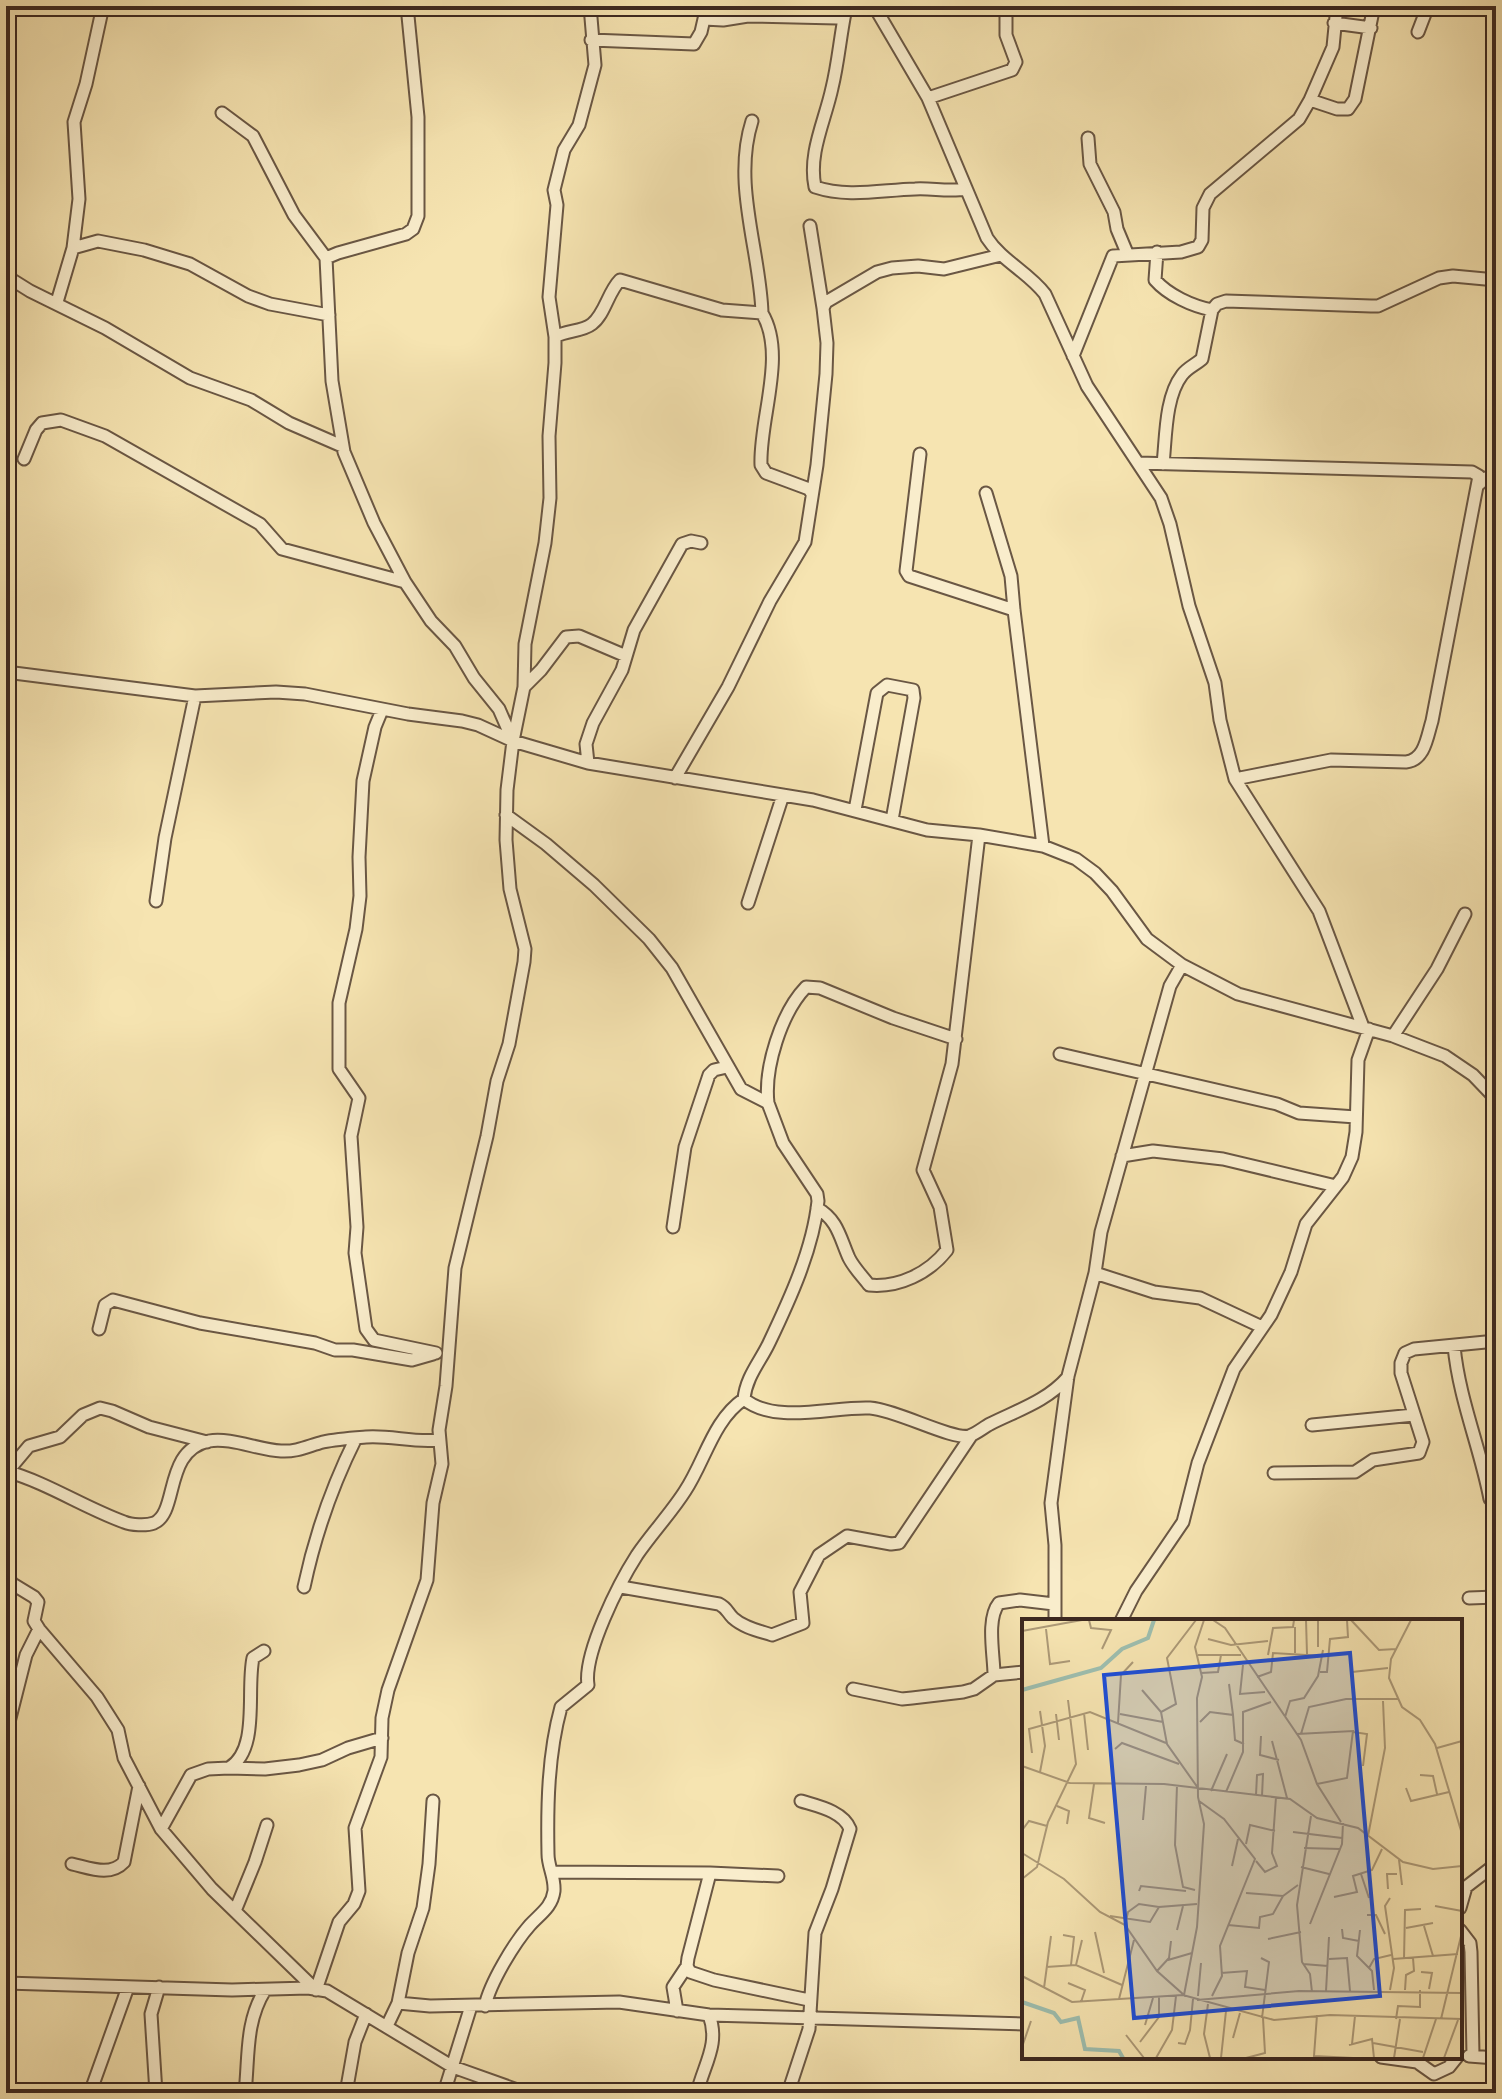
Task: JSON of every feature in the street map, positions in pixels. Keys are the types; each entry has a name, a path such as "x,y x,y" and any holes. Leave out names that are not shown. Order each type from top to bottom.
{"street":[{"path":"57,302 73,248 79,185 74,122 86,84 103,6"},
{"path":"326,258 406,234 413,229 418,216 418,117 407,6"},
{"path":"316,1990 339,1922 357,1899 355,1828 378,1767 388,1690 427,1580 433,1503 442,1464 439,1440 442,1350 455,1268 497,1081 509,1044 524,962 525,949 510,889 506,815 513,741 524,687 525,644 545,543 550,498 549,436 555,337 549,297 557,205 554,190 564,150 579,125 595,65 590,6"},
{"path":"874,6 928,98 987,238 1001,255 1045,294 1087,386 1161,498 1189,606 1215,683 1220,720 1235,779 1319,911 1366,1028 1358,1060 1352,1157 1336,1186 1306,1224 1291,1272 1262,1327 1234,1369 1198,1463 1183,1522 1136,1591 1122,1619"},
{"path":"928,98 1012,70 1016,62 1006,35 1006,6"},
{"path":"1073,356 1113,256 1181,252 1198,247 1202,240 1203,208 1210,194 1299,119 1333,47 1337,6"},
{"path":"1310,100 1337,109 1348,109 1357,91 1374,6"},
{"path":"1418,32 1428,6"},
{"path":"591,40 694,44 699,39 706,12 723,20 748,16 837,18 849,10"},
{"path":"849,10 824,122 816,142 812,175 815,187 862,194 916,189 966,189"},
{"path":"1334,23 1371,28"},
{"path":"222,113 253,136 294,215 326,258 332,381 342,446 374,523 405,582 499,709 513,741"},
{"path":"752,121 745,193 760,275 762,313 772,334 761,465 766,473 809,489 812,494"},
{"path":"1088,138 1090,164 1114,212 1127,253"},
{"path":"675,778 728,687 770,601 805,542 826,374 827,343 810,226"},
{"path":"73,248 98,241 144,250 190,264 248,296 270,304 329,315"},
{"path":"1157,252 1155,280 1161,288 1198,307 1212,310"},
{"path":"823,308 831,296 877,272 904,266 944,269 1001,255"},
{"path":"6,276 190,378 251,400 289,423 342,446"},
{"path":"1163,464 1176,382 1202,359 1212,310 1217,304 1250,300 1378,306 1439,278 1453,276 1496,280"},
{"path":"555,337 595,322 620,280 722,310 762,313"},
{"path":"24,459 42,423 61,420 105,436 226,503 260,524 282,549 405,582"},
{"path":"920,454 906,571 909,576 1014,610"},
{"path":"1138,463 1472,472 1479,476 1432,721 1421,756 1416,761 1406,762 1331,760 1235,779"},
{"path":"1478,485 1486,478 1496,476"},
{"path":"986,493 1011,576 1043,846"},
{"path":"588,763 589,734 626,656 634,630 682,544 691,541 701,543"},
{"path":"524,687 566,637 587,638 626,656"},
{"path":"6,672 195,696 276,692 305,694 382,710 462,721 513,741 588,763 783,795 935,831 1043,846 1076,859 1095,873 1147,939 1182,965 1238,994 1393,1036 1461,1065 1496,1099"},
{"path":"855,810 877,693 887,685 909,687 915,694 892,820"},
{"path":"156,901 165,838 195,696"},
{"path":"382,710 363,781 360,896 356,929 340,995 339,1069 359,1098 351,1136 357,1227 355,1253 366,1329 374,1340 442,1350"},
{"path":"748,903 783,795"},
{"path":"506,815 585,877 649,939 672,968 741,1089 768,1103"},
{"path":"817,1208 837,1226 850,1261 869,1285 885,1287 934,1266 947,1250 940,1207 926,1177 924,1163 950,1076 979,835"},
{"path":"1393,1036 1442,961 1465,914"},
{"path":"1055,1619 1055,1545 1051,1503 1068,1376 1122,1156 1170,986 1182,965"},
{"path":"485,2006 497,1974 528,1927 550,1905 554,1891 553,1872 548,1859 548,1798 561,1707 588,1685 585,1670 605,1616 637,1556 687,1489 712,1438 734,1406 744,1399 749,1377 768,1344 808,1246 817,1194 783,1143 768,1103 766,1082 780,1032 806,987 820,988 893,1018 956,1039"},
{"path":"1060,1054 1277,1104 1299,1113 1356,1117"},
{"path":"673,1227 685,1147 709,1075 714,1070 727,1067"},
{"path":"1122,1156 1153,1151 1223,1159 1336,1186"},
{"path":"1095,1273 1154,1292 1200,1298 1262,1327"},
{"path":"99,1329 105,1305 113,1300 200,1323 315,1343 335,1350 412,1360 442,1350"},
{"path":"1274,1473 1355,1472 1380,1458 1414,1456 1423,1448 1423,1442 1401,1373 1405,1353 1414,1349 1496,1341"},
{"path":"1454,1346 1463,1403 1490,1499"},
{"path":"621,1587 719,1604 746,1626 772,1635 803,1623 800,1592 819,1555 847,1536 899,1543 971,1436 1039,1402 1056,1391 1068,1376"},
{"path":"744,1399 751,1405 767,1409 809,1414 869,1408 890,1411 950,1434 971,1436"},
{"path":"207,1442 161,1431 100,1408 83,1415 60,1437 29,1446 7,1474 35,1480 127,1524 145,1524 154,1523 162,1516 178,1467 194,1447 207,1442 218,1440 261,1450 289,1451 356,1438 439,1440"},
{"path":"1312,1425 1414,1415"},
{"path":"304,1587 313,1546 338,1474 356,1438"},
{"path":"6,1566 11,1583 38,1602 34,1621 39,1629 97,1697 118,1730 124,1758 161,1829 212,1889 316,1990"},
{"path":"1469,1598 1496,1597"},
{"path":"994,1675 993,1620 994,1609 999,1603 1020,1600 1054,1604"},
{"path":"6,1734 26,1655 39,1629"},
{"path":"229,1768 236,1764 249,1737 249,1677 253,1658 264,1651"},
{"path":"853,1689 902,1699 974,1689 994,1675 1022,1672"},
{"path":"161,1829 191,1775 208,1769 299,1765 382,1738"},
{"path":"72,1864 108,1871 124,1862 139,1786"},
{"path":"387,2026 398,2003 408,1953 423,1908 433,1801"},
{"path":"788,2093 809,2029 815,1933 850,1829 844,1819 801,1801"},
{"path":"235,1911 267,1825"},
{"path":"1462,1901 1466,1887 1496,1864"},
{"path":"553,1872 778,1876"},
{"path":"677,2011 673,1987 687,1966 710,1873"},
{"path":"1462,1933 1470,1943 1471,1952 1463,2056 1496,2058"},
{"path":"687,1966 697,1976 809,2000"},
{"path":"6,1983 327,1991 453,2067 526,2093"},
{"path":"90,2093 128,1987"},
{"path":"156,2093 151,2014 159,1987"},
{"path":"245,2093 251,2022 265,1990"},
{"path":"398,2003 485,2006 619,2002 709,2015 1022,2024"},
{"path":"444,2093 471,2006"},
{"path":"346,2093 355,2042 366,2014"},
{"path":"697,2093 702,2070 714,2044 715,2030 709,2015"},
{"path":"1416,2059 1434,2074 1459,2059"}]}
